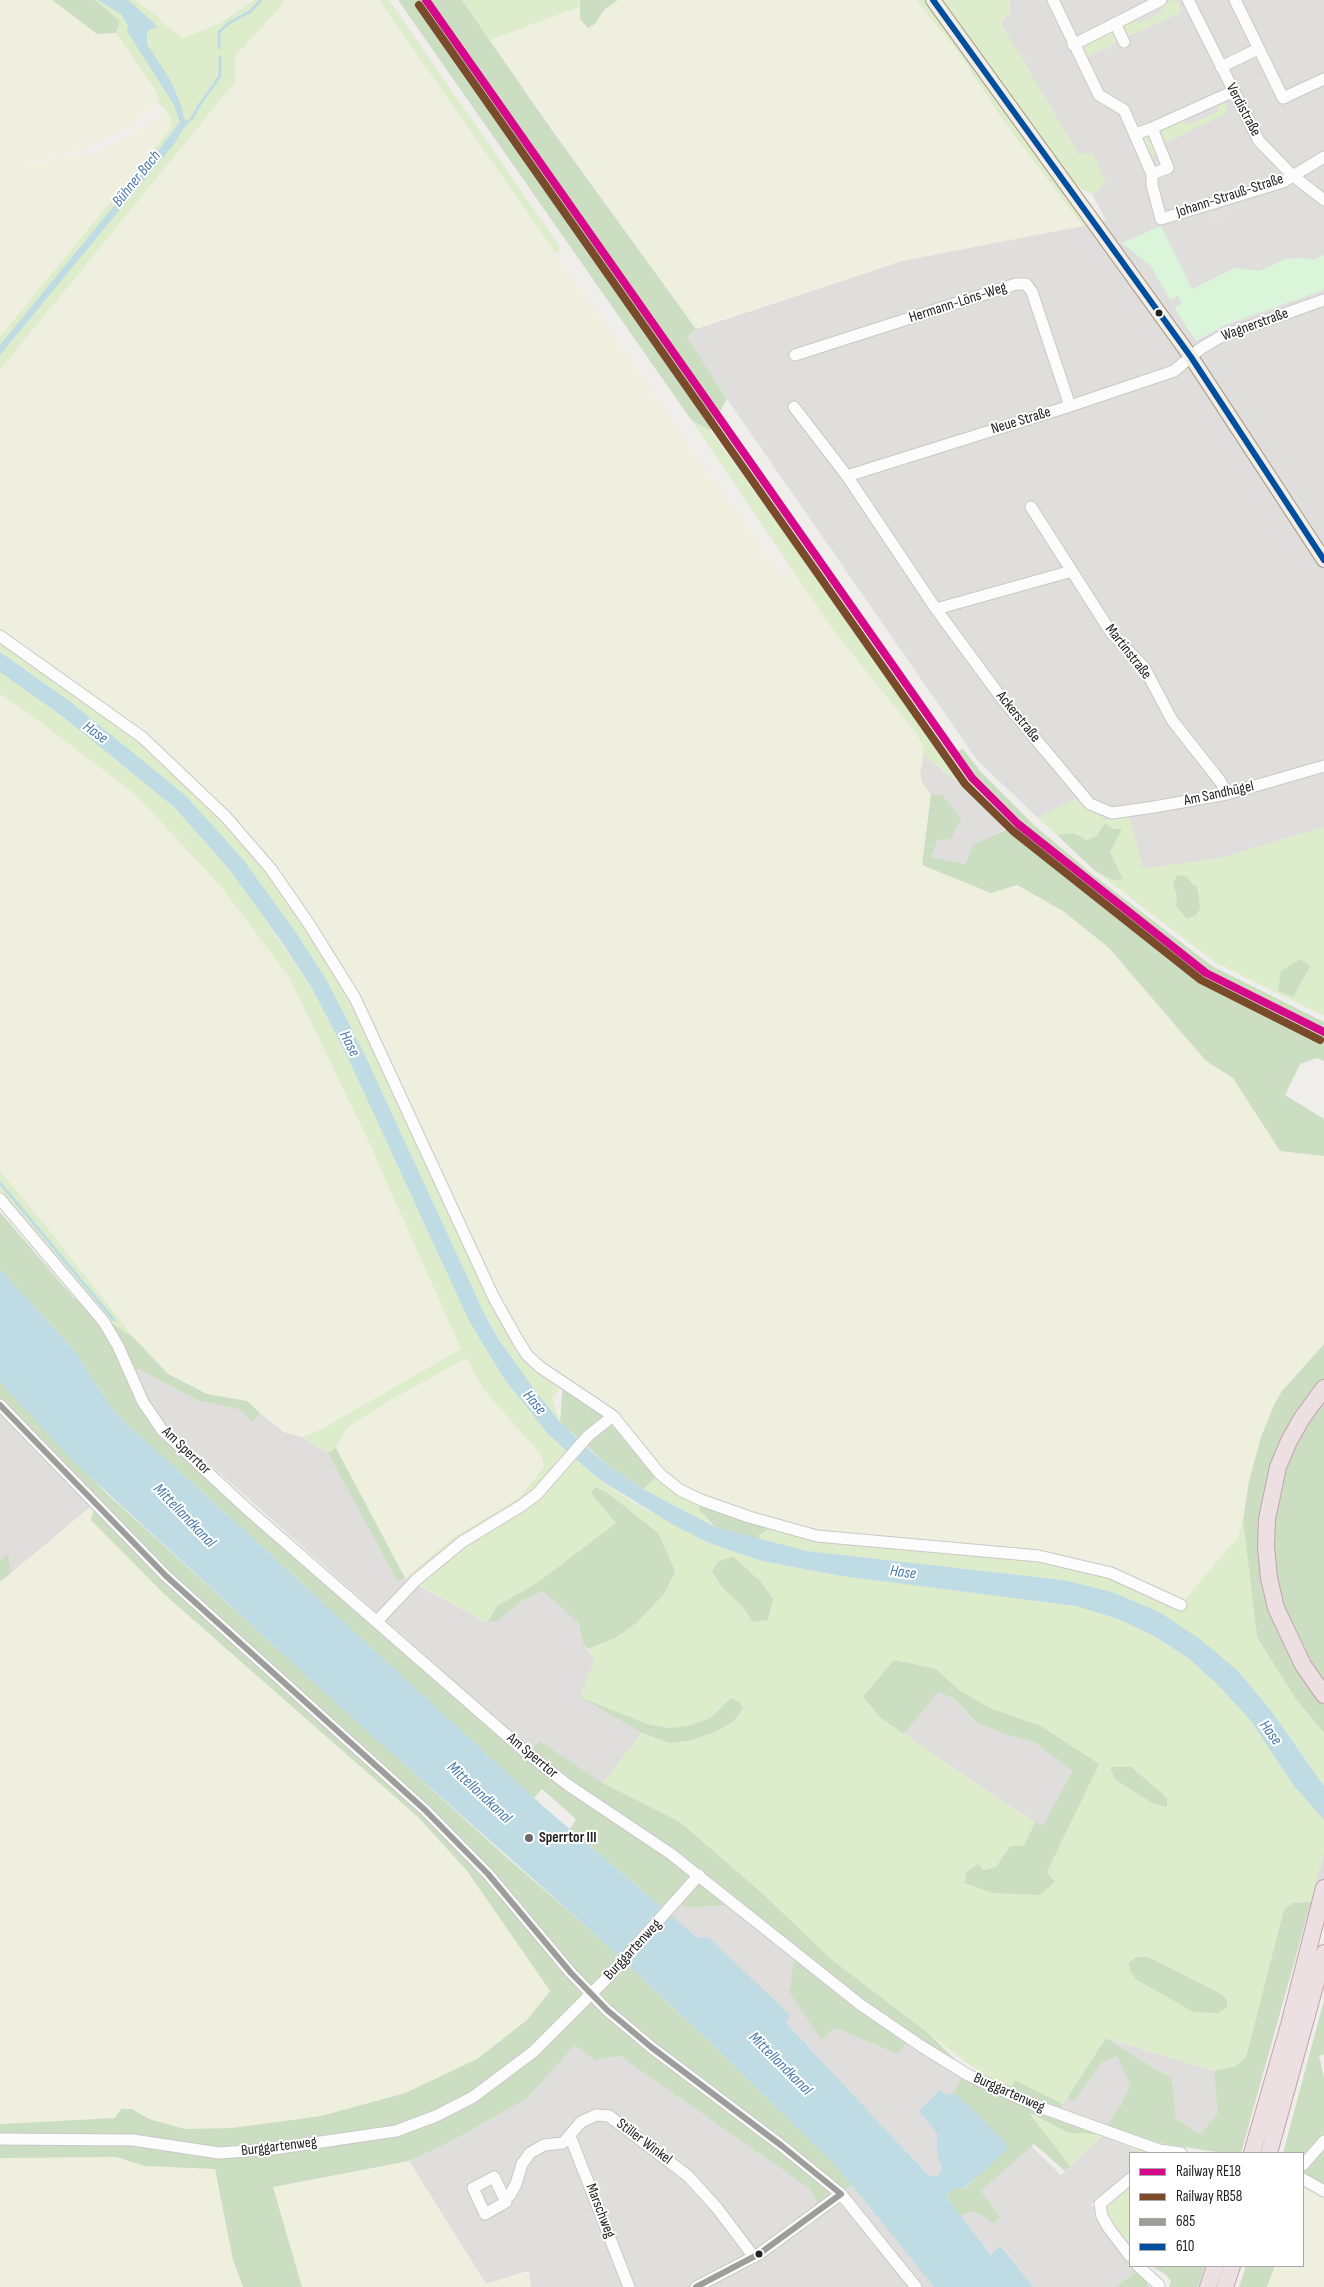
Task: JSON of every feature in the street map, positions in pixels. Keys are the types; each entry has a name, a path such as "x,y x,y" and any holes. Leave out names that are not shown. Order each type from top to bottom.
{"highway":[{"path":"1324,1388 1289,1440 1278,1467 1267,1519 1266,1547 1276,1608 1303,1665 1324,1695"},
{"path":"1261,2152 1289,2025 1324,1888"},
{"path":"1261,2152 1324,1953"},
{"path":"1208,2287 1215,2267"},
{"path":"1226,2287 1232,2267"}],"main road":[{"path":"933,0 1191,357 1324,560"}],"street":[{"path":"1053,0 1073,45 1099,95 1124,110 1152,174 1168,168 1152,128"},
{"path":"1073,45 1161,0"},
{"name":"Verdistraße","path":"1188,0 1258,141 1292,175 1324,200"},
{"path":"1235,0 1283,98 1324,79"},
{"path":"1116,23 1124,42"},
{"path":"1220,67 1258,49"},
{"path":"1136,134 1232,92"},
{"name":"Johann-Strauß-Straße","path":"1152,174 1152,185 1161,219 1283,182 1324,157"},
{"name":"Hermann-Löns-Weg","path":"796,355 1016,284 1026,284 1032,292 1070,406"},
{"name":"Wagnerstraße","path":"1191,357 1220,337 1324,300"},
{"name":"Neue Straße","path":"848,476 1174,371 1191,357"},
{"name":"Ackerstraße","path":"794,407 848,476 936,609 1003,700 1090,804 1112,812"},
{"name":"Martinstraße","path":"1031,507 1112,634 1144,667 1172,720 1220,780 1227,794"},
{"path":"936,609 1072,572"},
{"path":"0,636 142,737 226,817 271,869 309,924 355,998 492,1296 517,1339 540,1368 613,1416 660,1474 680,1490 701,1500 750,1517 817,1536 1039,1556 1111,1573 1180,1605"},
{"name":"Am Sandhügel","path":"1112,812 1227,794 1324,766"},
{"name":"Am Sperrtor","path":"0,1199 104,1322 118,1346 143,1402 162,1430 245,1507 528,1754 560,1779 671,1854 699,1876"},
{"path":"0,1405 173,1583 425,1810 488,1874 571,1973 607,2010 651,2047 782,2146 841,2194 916,2287"},
{"path":"377,1621 416,1580 462,1542 537,1494 588,1436 613,1416"},
{"name":"Burggartenweg","path":"0,2140 133,2140 219,2153 273,2149 396,2131 436,2116 473,2097 533,2052 607,1978 699,1876 867,2010 968,2075 1036,2106 1158,2152"},
{"name":"Stiller Winkel","path":"504,2198 510,2195 516,2184 522,2164 530,2153 544,2145 563,2142 581,2122 596,2115 609,2116 688,2176 717,2208 754,2257"},
{"name":"Marschweg","path":"570,2136 627,2286"},
{"path":"1304,2164 1324,2141"},
{"path":"1129,2180 1100,2204 1102,2216 1108,2227 1129,2255"},
{"path":"1304,2180 1324,2191"},
{"path":"696,2287 754,2257 841,2194"},
{"path":"1139,2267 1160,2285"}],"shaded area":[{"path":"1009,0 1324,0 1324,827 1221,858 1143,869 1129,815 1105,820 1075,799 1038,818 977,760 727,399 687,337 696,329 902,261 1106,220 1092,194 1099,190 1000,22 1011,12"},
{"path":"1160,4 1163,12 1139,23 1135,16"},
{"path":"1215,103 1218,111 1191,124 1187,116"},
{"path":"1223,205 1229,221 1220,231 1214,229 1205,211"},
{"path":"923,755 995,811 1004,829 986,841 973,845 965,864 931,857 938,840 942,796 931,794 923,785 919,773"},
{"path":"139,1369 199,1401 239,1409 253,1421 260,1413 284,1432 302,1437 328,1453 397,1581 405,1578 487,1623 498,1621 522,1601 543,1591 579,1624 583,1645 595,1659 581,1697 642,1733 603,1783 540,1741 529,1748 169,1428 147,1402 133,1370"},
{"path":"0,1405 95,1503 11,1573 8,1555 0,1560"},
{"path":"937,1692 953,1699 976,1722 1002,1733 1035,1743 1072,1771 1043,1827 904,1734"},
{"path":"674,1900 687,1908 728,1905 794,1959 789,1992 821,2040 835,2028 898,2054 907,2042 962,2077 953,2093 948,2095 937,2133 937,2155 942,2168 938,2176 929,2176 785,2022 790,2015 665,1910"},
{"path":"1106,2038 1214,2071 1219,2113 1200,2134 1176,2119 1172,2078"},
{"path":"575,2044 595,2059 620,2056 810,2189 820,2209 852,2185 935,2287 531,2287 528,2271 486,2284 409,2161 450,2142 526,2099"},
{"path":"1117,2055 1130,2085 1121,2104 1106,2126 1058,2112 1067,2098 1074,2100 1101,2063"},
{"path":"1103,2135 1140,2152 1129,2152 1129,2176 1091,2205 1098,2210 1129,2255 1129,2267 1139,2267 1140,2269 1116,2287 1033,2287 1002,2246 992,2255 960,2216 970,2211 982,2215 994,2224 1000,2217 981,2191 1031,2146 1061,2175"}],"green space":[{"path":"0,0 52,0 97,34 116,33 156,91 158,102 131,126 78,150 22,166 80,153 81,158 97,153 130,136 165,111 171,117 171,128 0,337"},
{"path":"52,0 95,0 120,21 116,33 97,34"},
{"path":"95,0 135,0 159,17 160,21 183,38 219,24 254,0 285,0 235,56 235,82 0,370 0,337 171,128 171,117 158,102 156,91 116,33 120,21"},
{"path":"135,0 254,0 219,24 183,38 160,21 159,17"},
{"path":"285,0 379,0 783,578 792,570 834,631 916,733 923,746 923,760 920,773 923,785 931,794 922,865 991,893 1016,885 1063,911 1109,948 1206,1061 1233,1078 1280,1151 1324,1156 1324,1344 1282,1391 1274,1405 1261,1437 1249,1481 1243,1520 1238,1537 1181,1605 817,1536 680,1490 527,1355 380,1051 387,1046 312,922 0,633 0,370 235,82 235,56"},
{"path":"379,0 389,0 560,247 559,252 555,252"},
{"path":"398,0 462,0 549,126 696,329 687,337 727,399 710,430 692,421"},
{"path":"462,0 580,0 579,7 490,40"},
{"path":"580,0 618,0 604,10 595,24 588,28 580,19"},
{"path":"618,0 916,0 956,49 1002,119 1083,226 902,261 696,329 490,40 579,7 580,19 595,24 603,10"},
{"path":"916,0 926,0 938,14 1089,225 1083,226 1002,119 956,49"},
{"path":"942,0 1009,0 1011,12 1000,22 1078,153 1093,154 1105,182 1099,190 1092,194 1077,187"},
{"path":"1170,0 1178,1 1182,12 1127,37 1122,25 1135,16 1139,23 1163,11 1160,4"},
{"path":"1108,30 1113,31 1117,39 1115,44 1087,57 1080,45"},
{"path":"1223,100 1228,113 1164,143 1161,141 1158,132 1162,128 1183,118 1186,124 1191,124 1218,111 1215,103"},
{"path":"1147,135 1157,155 1155,157 1152,156 1143,138"},
{"path":"1161,226 1192,289 1234,268 1260,271 1285,259 1302,258 1313,260 1324,255 1324,290 1225,325 1196,341 1174,308 1182,303 1178,296 1170,300 1151,266 1122,243"},
{"path":"692,421 710,430 941,748 995,811 923,755 923,746 916,733 834,631"},
{"path":"0,640 138,739 224,821 268,872 306,926 377,1050 494,1304 530,1367 560,1389 552,1398 560,1422 518,1370 485,1315 363,1051 326,979 295,931 242,858 185,795 72,703 0,652"},
{"path":"0,672 62,716 174,807 229,869 312,988 348,1058 470,1323 505,1380 548,1434 568,1453 527,1500 412,1582 405,1578 454,1537 519,1498 544,1467 542,1456 484,1390 466,1358 390,1400 348,1427 336,1448 328,1453 302,1437 320,1430 461,1349 366,1136 289,977 222,888 136,795 35,718 0,694"},
{"path":"0,694 35,718 136,795 222,888 289,978 366,1136 461,1349 320,1430 302,1437 284,1432 247,1401 207,1394 168,1374 134,1338 0,1171"},
{"path":"963,749 981,772 1034,825 1092,874 1212,966 1324,1022 1324,1061 1317,1058 1300,1064 1285,1095 1324,1119 1324,1156 1280,1151 1233,1078 1206,1061 1109,948 1063,911 1017,885 991,893 922,865 931,794 942,795 961,818 951,839 938,840 931,857 965,864 973,845 1018,824 972,778 954,753"},
{"path":"1075,799 1105,820 1129,815 1143,869 1221,858 1324,827 1324,1016 1216,963 1094,870 1112,880 1110,852 1122,829 1087,840 1074,833 1057,835 1038,818"},
{"path":"1105,823 1113,829 1122,829 1110,852 1123,879 1112,880 1094,870 1057,835 1074,833 1087,840 1097,836"},
{"path":"1177,875 1186,876 1193,885 1197,886 1200,908 1196,915 1187,919 1176,906 1177,896 1173,885"},
{"path":"1300,959 1310,966 1293,997 1278,991 1281,971"},
{"path":"0,1171 134,1338 105,1319 98,1306 0,1190"},
{"path":"0,1212 74,1298 134,1338 168,1374 207,1394 247,1401 260,1413 253,1422 239,1409 199,1401 139,1369 125,1372 137,1400 521,1754 540,1741 603,1783 680,1822 763,1894 831,1959 928,2033 959,2063 912,2035 898,2054 835,2028 821,2040 789,1992 794,1959 798,1947 735,1899 728,1905 687,1908 674,1900 665,1910 570,1829 576,1819 542,1789 534,1798 129,1426 110,1406 75,1351 0,1269"},
{"path":"1324,1344 1324,1733 1295,1698 1257,1637 1243,1520 1249,1481 1261,1437 1274,1405 1282,1391"},
{"path":"466,1358 484,1390 542,1456 544,1467 519,1498 454,1537 405,1578 336,1448 348,1427 390,1400"},
{"path":"0,1382 105,1492 504,1855 595,1934 715,2047 839,2169 852,2185 820,2209 810,2189 620,2056 595,2060 575,2045 526,2099 450,2142 409,2161 273,2187 302,2287 243,2287 233,2260 215,2169 145,2166 116,2157 0,2158 0,2124 115,2118 121,2109 132,2109 149,2119 185,2129 232,2128 321,2116 405,2093 477,2059 527,2020 550,1991 468,1872 419,1818 164,1594 91,1520 95,1503 0,1405"},
{"path":"563,1382 604,1408 660,1474 643,1489 609,1466 560,1422"},
{"path":"336,1448 405,1578 397,1581 328,1453"},
{"path":"574,1458 599,1479 634,1503 709,1543 762,1561 841,1576 1076,1606 1118,1619 1154,1636 1188,1658 1218,1685 1251,1721 1294,1786 1324,1820 1324,1853 1311,1902 1293,1903 1284,1909 1246,2057 1236,2066 1214,2071 1106,2038 1063,2104 1015,2080 1009,2090 971,2066 831,1959 763,1894 680,1822 603,1783 642,1733 670,1743 717,1731 734,1721 743,1709 720,1707 710,1718 692,1725 670,1728 647,1724 580,1697 595,1659 588,1649 615,1638 627,1510 609,1494 616,1523 537,1583 497,1606 487,1623 419,1585 464,1547 535,1504","holes":["742,1606 768,1620 753,1622","936,1669 959,1690 990,1708 1041,1726 1098,1764 1047,1872 1055,1882 1040,1895 964,1883 966,1872 978,1864 984,1870 996,1867 1010,1846 1024,1846 1035,1822 881,1718 863,1697"]},
{"path":"660,1474 701,1500 703,1516 715,1527 643,1489"},
{"path":"596,1487 609,1494 658,1533 675,1571 664,1594 636,1623 615,1638 588,1649 583,1645 579,1624 543,1591 522,1601 498,1621 487,1623 497,1606 537,1583 616,1523 591,1493"},
{"path":"701,1500 765,1522 766,1531 760,1534 759,1539 715,1527 699,1510"},
{"path":"95,1503 164,1594 419,1818 468,1872 511,1934 550,1991 527,2020 477,2059 405,2093 321,2116 232,2128 186,2129 149,2119 132,2109 115,2118 0,2124 0,1583"},
{"path":"1243,1520 1257,1637 1295,1698 1324,1733 1324,1786 1269,1708 1238,1671 1063,1580 807,1551 759,1539 765,1522 817,1536 1039,1556 1111,1573 1180,1605 1238,1537"},
{"path":"8,1554 11,1573 0,1582 0,1560"},
{"path":"733,1557 760,1581 773,1599 768,1620 753,1622 742,1606 722,1587 712,1571 719,1561"},
{"path":"894,1660 936,1669 959,1690 990,1708 1041,1726 1099,1764 1047,1872 1055,1882 1040,1895 993,1893 964,1883 966,1872 978,1864 984,1870 996,1867 1010,1846 1024,1846 1035,1822 1043,1826 1072,1771 1035,1743 1002,1733 976,1722 954,1699 938,1692 904,1734 881,1718 863,1697"},
{"path":"580,1697 647,1724 670,1728 692,1725 710,1718 731,1698 739,1702 743,1709 734,1721 717,1731 692,1740 670,1743 642,1733"},
{"path":"1110,1767 1131,1767 1167,1798 1167,1807 1152,1803 1115,1779"},
{"path":"1311,1902 1241,2152 1217,2152 1152,2142 1106,2126 1121,2104 1130,2085 1117,2056 1101,2063 1074,2101 1067,2098 1106,2038 1172,2078 1176,2119 1200,2134 1218,2113 1214,2071 1236,2066 1246,2057 1284,1909 1293,1903"},
{"path":"1136,1957 1148,1957 1219,1993 1227,2000 1227,2007 1218,2013 1194,2012 1137,1980 1130,1971 1129,1963"},
{"path":"1324,2000 1324,2054 1319,2056 1324,2078 1324,2186 1304,2173 1304,2152 1283,2152"},
{"path":"962,2077 1101,2132 1096,2134 1069,2133 1029,2113 1070,2166 1065,2171 1034,2144 981,2191 1000,2217 994,2224 982,2215 971,2211 960,2216 947,2195 958,2188 964,2189 1003,2153 1007,2146 953,2093"},
{"path":"1015,2080 1063,2104 1058,2112 1009,2090"},
{"path":"1027,2113 1069,2133 1101,2132 1156,2152 1140,2152 1103,2136 1070,2166"},
{"path":"116,2157 145,2166 215,2169 233,2260 243,2287 0,2287 0,2158"},
{"path":"409,2161 486,2284 529,2271 531,2287 302,2287 273,2187"},
{"path":"1304,2184 1324,2196 1324,2287 1267,2287 1275,2267 1304,2267"},
{"path":"1129,2187 1129,2255 1102,2216 1107,2206"},
{"path":"1205,2267 1198,2287 1169,2287 1171,2281 1165,2274 1154,2268"},
{"path":"1246,2267 1275,2267 1267,2287 1239,2287"},
{"path":"1140,2269 1149,2287 1116,2287"}],"water":[{"name":"Bühner Bach","path":"98,0 128,0 154,23 157,28 150,29 147,33 147,44 171,81 182,108 184,119 189,120 199,103 201,105 194,118 186,125 173,145 0,355 0,345 141,173 180,122 174,105 127,31 128,25 121,14"},
{"name":"Hase","path":"0,652 72,703 185,795 242,858 295,931 326,979 363,1051 485,1315 499,1340 560,1422 585,1446 609,1466 643,1489 715,1527 807,1551 1063,1580 1112,1592 1159,1612 1201,1640 1238,1671 1269,1708 1324,1786 1324,1820 1294,1786 1251,1721 1218,1685 1188,1658 1154,1636 1118,1619 1076,1606 841,1576 762,1561 709,1543 670,1523 599,1479 574,1458 548,1434 505,1380 470,1323 348,1058 312,988 281,941 229,869 174,807 62,716 0,672"},
{"name":"Mittellandkanal","path":"0,1269 75,1351 110,1406 129,1426 544,1807 698,1938 708,1937 790,2015 786,2023 929,2176 938,2176 942,2168 937,2155 937,2133 919,2111 940,2090 948,2095 953,2093 959,2097 1006,2142 1007,2146 1004,2153 963,2189 958,2188 947,2195 950,2202 991,2255 1001,2246 1033,2287 934,2287 839,2169 715,2047 595,1934 359,1724 75,1463 0,1382"}],"pier":[{"path":"1324,1853 1324,1926 1307,1916"}],"waterway":[{"path":"219,48 219,32 229,23 251,11 261,0"},
{"path":"198,107 220,76 220,57"},
{"path":"0,1183 114,1320"}],"rail line":[{"name":"RE18","path":"426,0 972,778 1018,824 1206,973 1324,1032"},
{"name":"RB58","path":"419,5 965,784 1013,831 1201,980 1320,1040"}],"transit line":[{"name":"610","path":"933,0 1191,357 1324,560"},
{"name":"685","path":"0,1405 166,1576 425,1810 488,1874 571,1973 607,2010 651,2047 782,2146 841,2194"},
{"name":"685","path":"696,2287 759,2254 841,2194"}],"place":[{"name":"Sperrtor III","path":"529,1838"}]}
